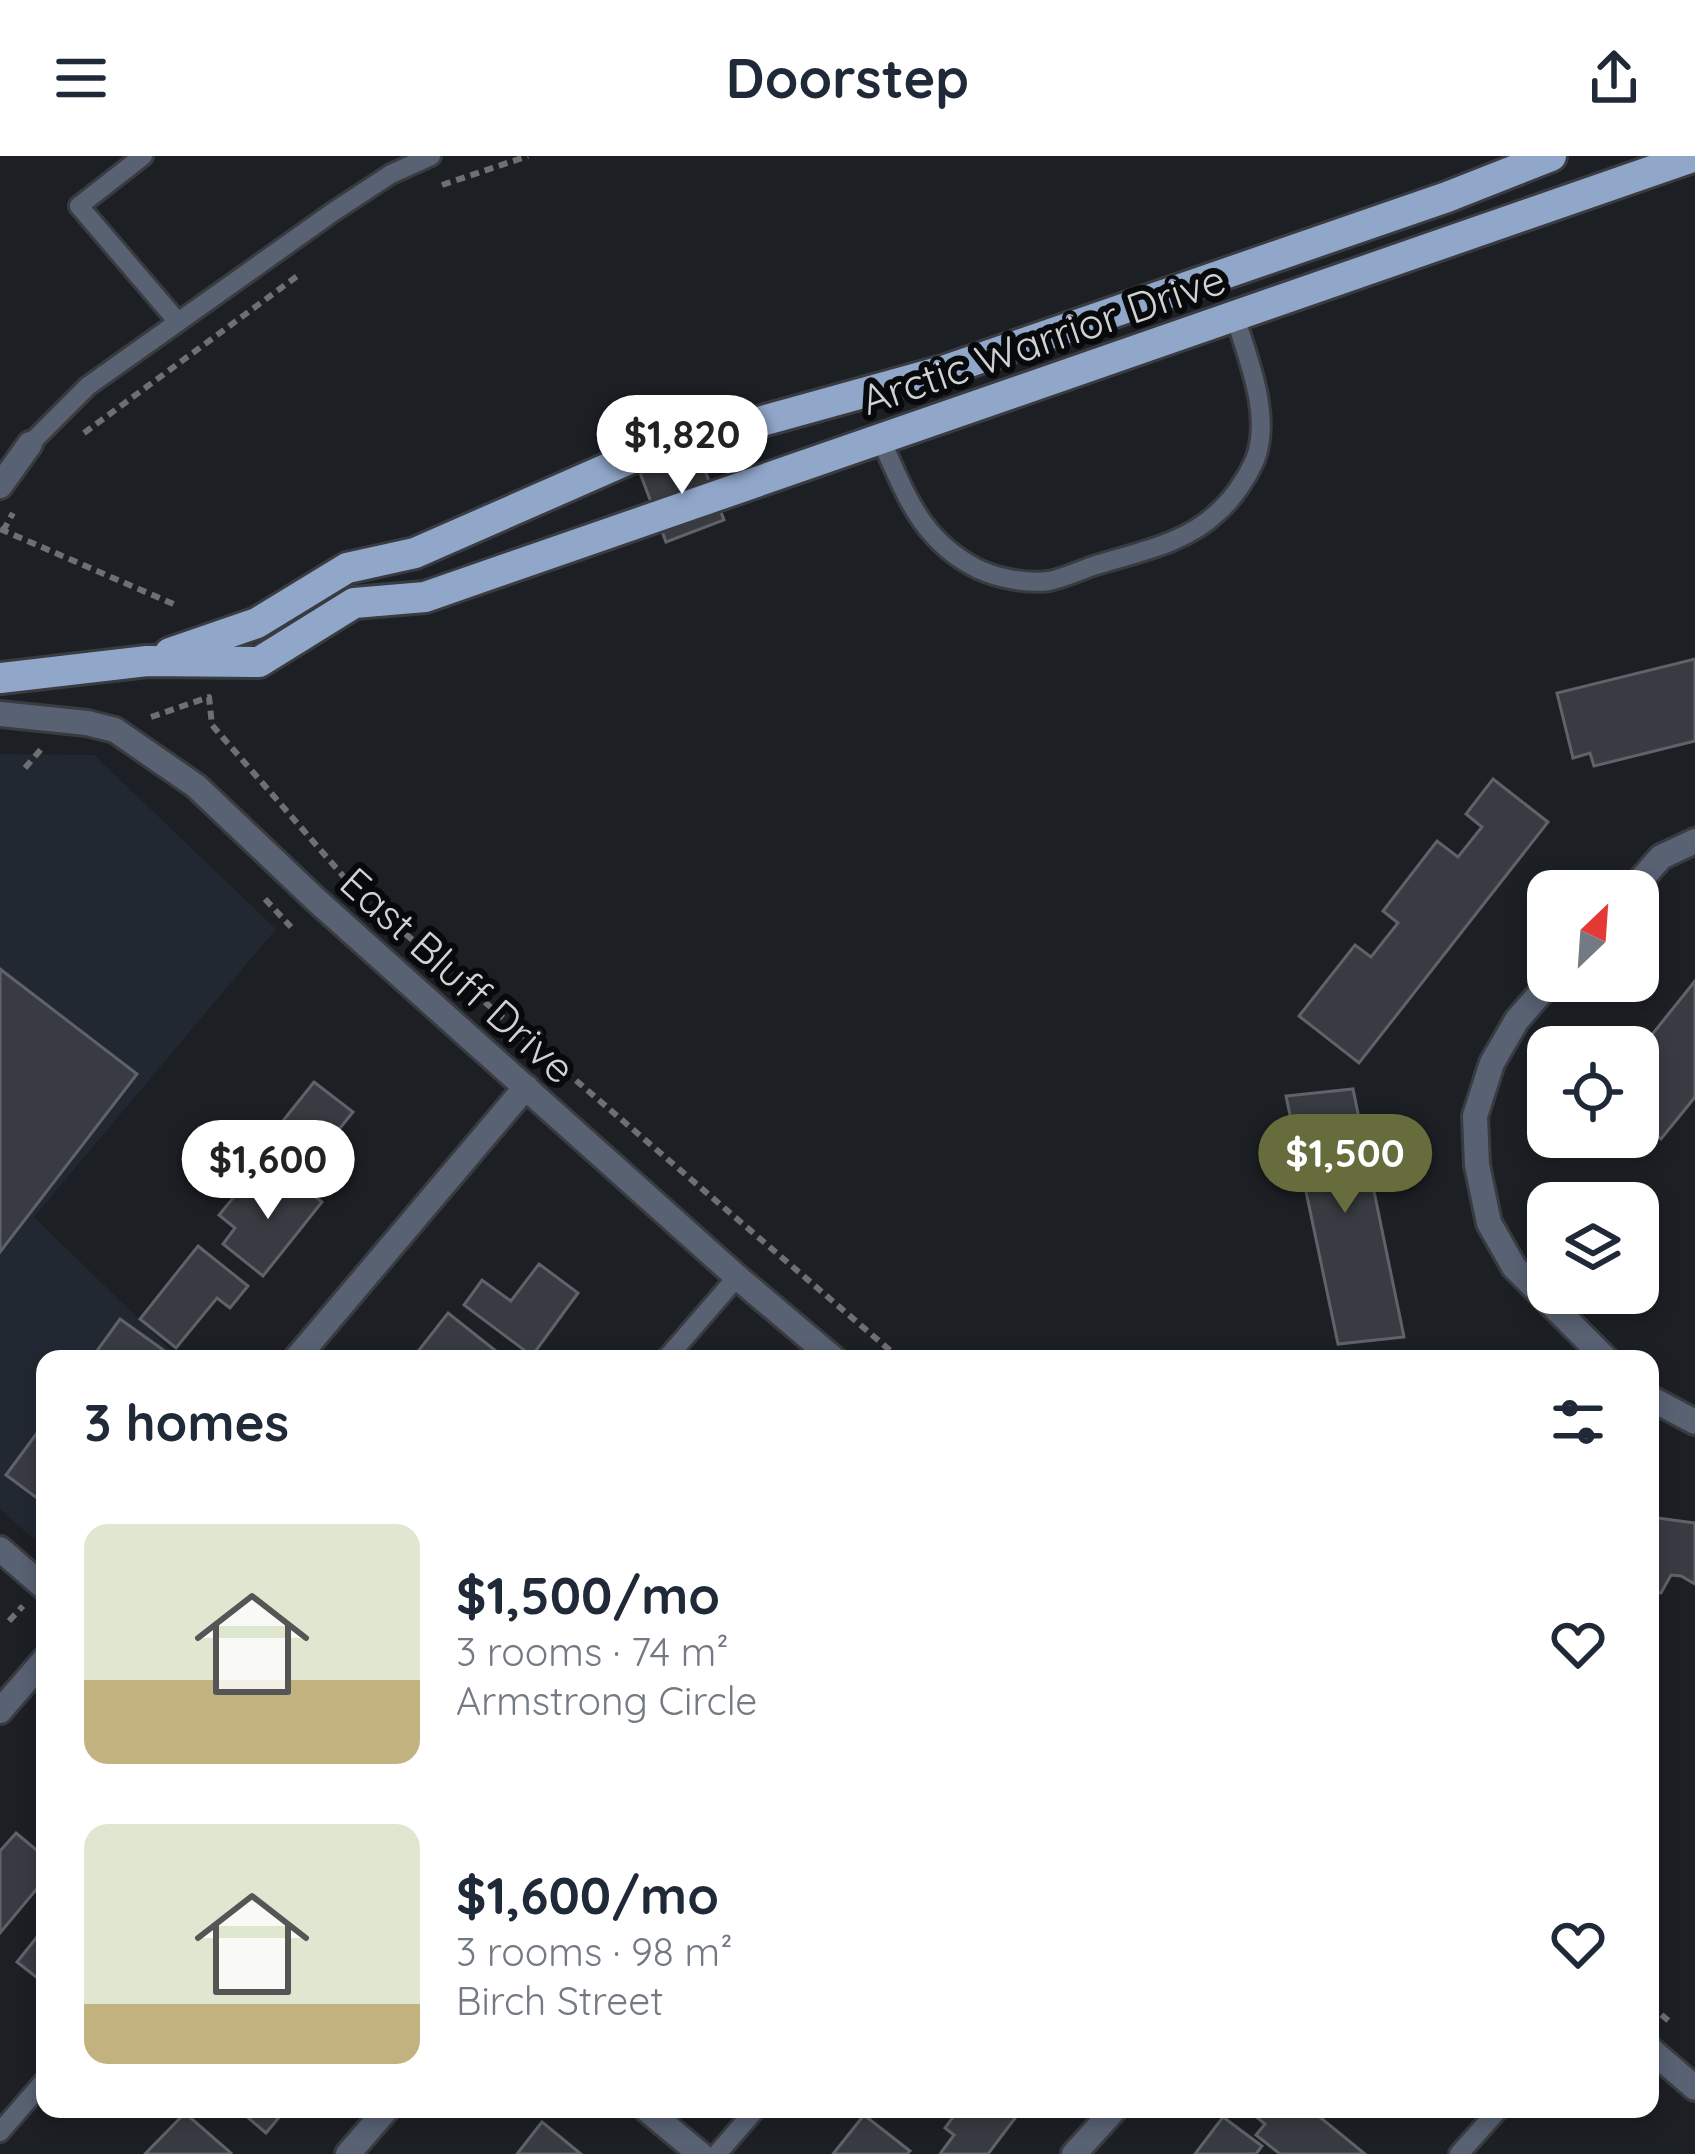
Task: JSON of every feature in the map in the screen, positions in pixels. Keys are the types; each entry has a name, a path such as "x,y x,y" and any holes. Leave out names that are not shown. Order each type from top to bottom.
{"main road":[{"name":"Arctic Warrior Drive","path":"147,661 257,623 347,568 416,553 636,456 946,370 1552,156"},
{"name":"Arctic Warrior Drive","path":"0,678 147,661 259,662 353,603 425,597 1695,156"}],"street":[{"path":"0,486 30,444"},
{"name":"East Bluff Drive","path":"0,714 116,730 196,786 315,899 823,1350"},
{"path":"1649,870 1660,857 1695,841"},
{"path":"1533,1002 1492,1063 1475,1116 1477,1165 1489,1223 1514,1267 1597,1350"},
{"path":"304,1350 526,1087"},
{"path":"1659,1403 1695,1422"},
{"path":"0,1549 36,1580"},
{"path":"0,1711 36,1669"},
{"path":"1659,2057 1695,2088"},
{"path":"348,2154 379,2118"},
{"path":"657,2118 700,2154"},
{"path":"1074,2154 1106,2118"}],"lane":[{"path":"143,156 79,206 178,322"},
{"path":"30,444 88,386 372,186 431,156"},
{"path":"881,440 914,512 933,538 980,570 1014,580 1048,581 1181,537 1217,514 1255,459 1261,428 1256,388 1235,316"},
{"path":"674,1350 736,1277"},
{"path":"0,2132 36,2090"},
{"path":"717,2154 748,2118"},
{"path":"1459,2154 1491,2118"}],"path":[{"path":"426,190 528,156"},
{"path":"74,440 300,274"},
{"path":"13,513 2,530 178,606"},
{"path":"209,697 212,725 360,894"},
{"path":"378,910 889,1350"}],"shaded area":[{"path":"0,754 94,755 276,929 34,1217 171,1350 36,1350 36,1541 0,1509"}],"building":[{"path":"698,452 724,520 666,542 640,473"},
{"path":"1695,659 1695,741 1594,766 1590,753 1573,758 1557,693"},
{"path":"1493,779 1548,822 1359,1063 1299,1016 1355,945 1371,957 1398,923 1383,911 1437,841 1458,857 1482,827 1466,814"},
{"path":"0,969 137,1074 0,1252"},
{"path":"1695,981 1695,1097 1661,1139 1659,1137 1659,1026"},
{"path":"314,1082 353,1112 308,1168 270,1137"},
{"path":"1353,1089 1404,1337 1338,1344 1286,1096"},
{"path":"284,1172 322,1202 263,1276 223,1244 235,1228 219,1215 243,1186 261,1201"},
{"path":"198,1246 248,1286 230,1308 217,1298 176,1348 140,1319"},
{"path":"539,1264 578,1293 536,1350 524,1350 464,1305 482,1280 511,1301"},
{"path":"448,1313 495,1350 419,1350"},
{"path":"120,1319 163,1350 98,1350"},
{"path":"36,1434 36,1497 6,1475"},
{"path":"1659,1518 1695,1523 1695,1584 1671,1575 1661,1593"},
{"path":"16,1833 36,1850 36,1890 0,1933 0,1851"},
{"path":"36,1938 36,1977 17,1962"},
{"path":"180,2118 191,2118 231,2153 230,2154 145,2154"},
{"path":"248,2118 278,2118 266,2133"},
{"path":"862,2118 910,2151 907,2154 833,2154"},
{"path":"952,2118 1015,2118 988,2154 940,2154 954,2135 945,2128"},
{"path":"1222,2118 1262,2146 1256,2154 1195,2154"},
{"path":"1258,2118 1321,2118 1365,2154 1280,2154 1256,2135 1265,2124"},
{"path":"542,2122 581,2154 517,2154"}]}
